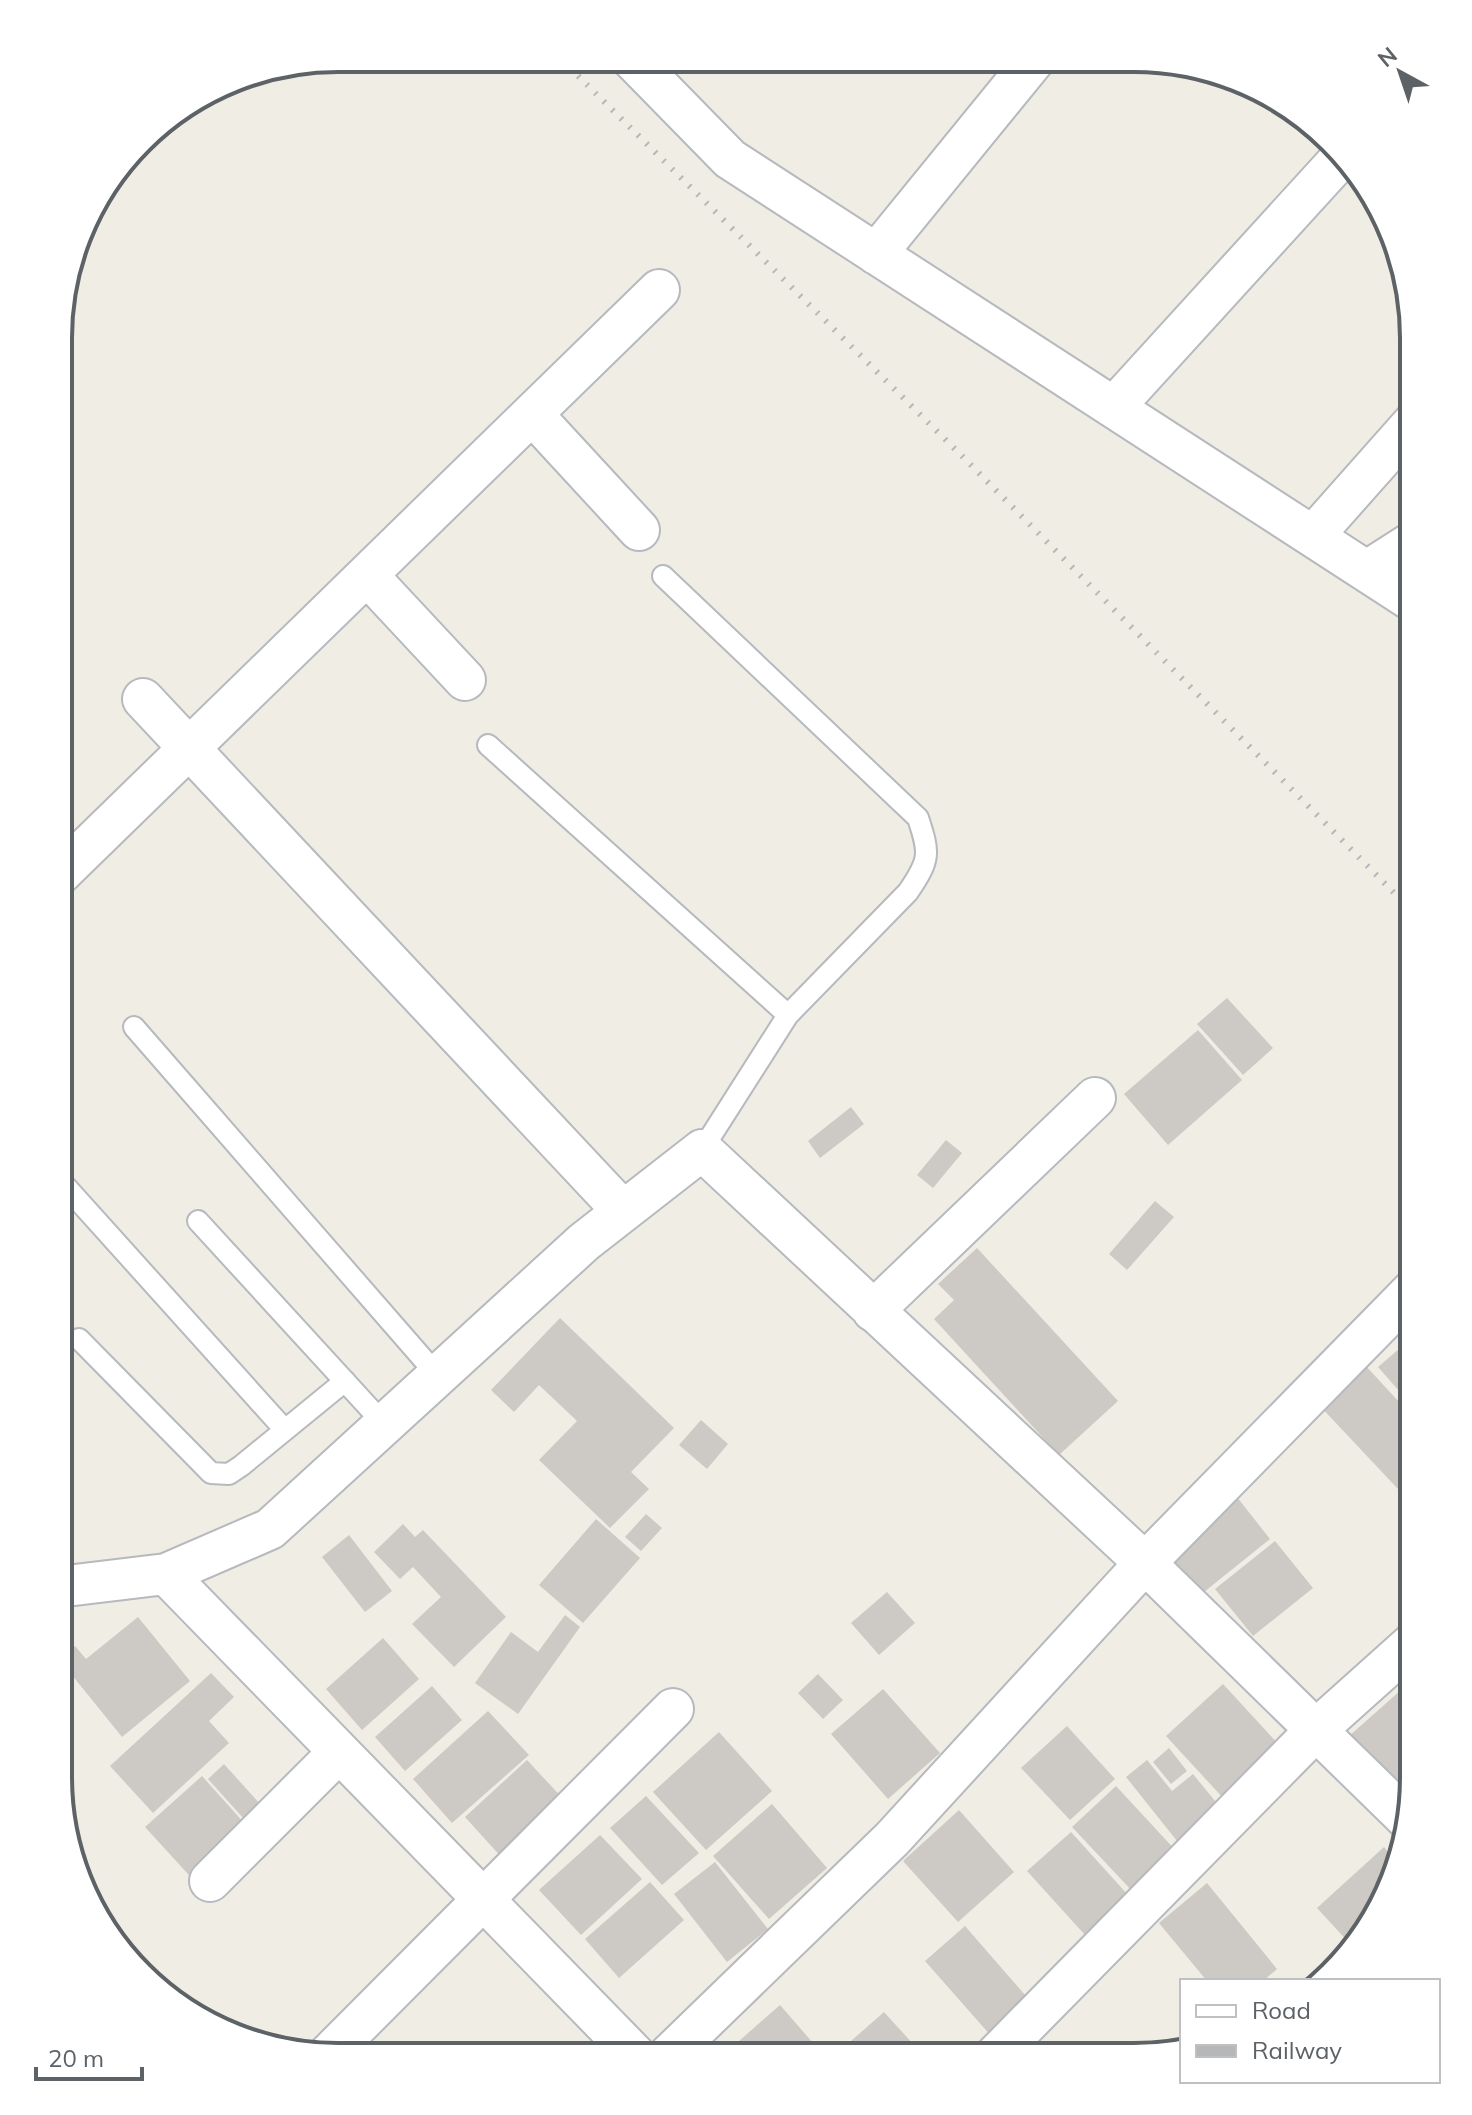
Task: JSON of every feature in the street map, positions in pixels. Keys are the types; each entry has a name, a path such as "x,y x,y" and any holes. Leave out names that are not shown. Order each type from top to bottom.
{"street":[{"path":"645,72 730,159 1400,593"},
{"path":"876,254 1024,72"},
{"path":"1114,407 1335,165"},
{"path":"72,862 659,290"},
{"path":"532,414 639,530"},
{"path":"1313,536 1400,438"},
{"path":"1367,571 1400,550"},
{"path":"367,575 465,680"},
{"path":"143,699 622,1210"},
{"path":"873,1311 1095,1098"},
{"path":"72,1585 166,1574 270,1529 622,1210 702,1150 1145,1563 1397,1809"},
{"path":"681,2043 892,1839 1145,1563 1399,1304"},
{"path":"166,1574 623,2043"},
{"path":"1008,2043 1317,1729 1399,1655"},
{"path":"340,2043 673,1709"},
{"path":"210,1881 339,1752"}],"lane":[{"path":"663,576 918,818 928,850 919,876 908,892 788,1015 702,1150"},
{"path":"488,745 788,1015"},
{"path":"134,1027 438,1376"},
{"path":"72,1193 285,1430"},
{"path":"198,1221 384,1424"},
{"path":"79,1339 211,1473 229,1474 345,1381"}],"building":[{"path":"1227,998 1273,1048 1243,1075 1197,1024"},
{"path":"1198,1030 1242,1080 1168,1145 1124,1094"},
{"path":"851,1107 864,1124 820,1158 808,1141"},
{"path":"946,1140 962,1153 933,1188 917,1175"},
{"path":"1155,1201 1174,1217 1127,1270 1109,1254"},
{"path":"977,1248 1118,1401 1059,1455 934,1319 954,1300 938,1284"},
{"path":"560,1318 674,1428 631,1472 649,1489 610,1528 539,1460 577,1421 539,1385 514,1412 491,1390"},
{"path":"1399,1349 1399,1391 1378,1367"},
{"path":"1363,1363 1399,1402 1399,1488 1398,1489 1318,1404"},
{"path":"701,1420 728,1444 707,1469 679,1445"},
{"path":"1233,1492 1270,1539 1199,1596 1161,1549"},
{"path":"646,1514 662,1528 641,1551 625,1537"},
{"path":"596,1519 640,1558 583,1623 539,1585"},
{"path":"403,1524 415,1537 423,1530 506,1617 454,1667 412,1624 441,1597 413,1567 400,1579 374,1552"},
{"path":"349,1535 392,1591 365,1612 322,1557"},
{"path":"1275,1541 1313,1588 1253,1636 1215,1589"},
{"path":"887,1592 915,1623 879,1655 851,1623"},
{"path":"565,1615 580,1627 518,1714 475,1683 511,1632 538,1652"},
{"path":"138,1617 190,1681 122,1737 72,1675 72,1648 75,1646 86,1659"},
{"path":"383,1638 419,1679 362,1730 326,1689"},
{"path":"211,1673 234,1697 209,1721 229,1743 153,1813 110,1766"},
{"path":"818,1674 843,1700 823,1719 798,1693"},
{"path":"1223,1684 1281,1747 1224,1799 1166,1736"},
{"path":"432,1686 462,1720 405,1771 375,1737"},
{"path":"883,1689 940,1753 888,1799 831,1734"},
{"path":"1399,1692 1399,1793 1348,1737"},
{"path":"488,1711 529,1755 452,1823 413,1779"},
{"path":"1067,1726 1115,1779 1070,1820 1021,1768"},
{"path":"719,1732 772,1791 706,1850 653,1792"},
{"path":"1169,1748 1187,1771 1171,1784 1153,1762"},
{"path":"527,1760 567,1803 504,1860 465,1817"},
{"path":"1147,1760 1172,1791 1193,1774 1224,1812 1181,1846 1126,1777"},
{"path":"224,1764 269,1814 253,1829 208,1779"},
{"path":"202,1776 254,1834 198,1885 145,1827"},
{"path":"1116,1786 1178,1853 1134,1893 1072,1827"},
{"path":"646,1796 699,1853 662,1885 610,1828"},
{"path":"772,1804 827,1868 769,1919 713,1856"},
{"path":"959,1810 1014,1872 958,1922 903,1861"},
{"path":"1071,1832 1128,1895 1085,1935 1027,1871"},
{"path":"600,1835 642,1879 581,1935 539,1890"},
{"path":"1384,1847 1389,1853 1373,1895 1345,1938 1317,1908"},
{"path":"715,1862 768,1929 727,1962 674,1894"},
{"path":"650,1882 684,1920 619,1978 585,1939"},
{"path":"1207,1883 1277,1969 1265,1979 1205,1979 1159,1923"},
{"path":"965,1926 1032,2003 992,2037 925,1961"},
{"path":"780,2005 813,2043 737,2043"},
{"path":"884,2012 912,2043 849,2043"}],"railway":[{"path":"574,72 964,458 1400,898"}]}
